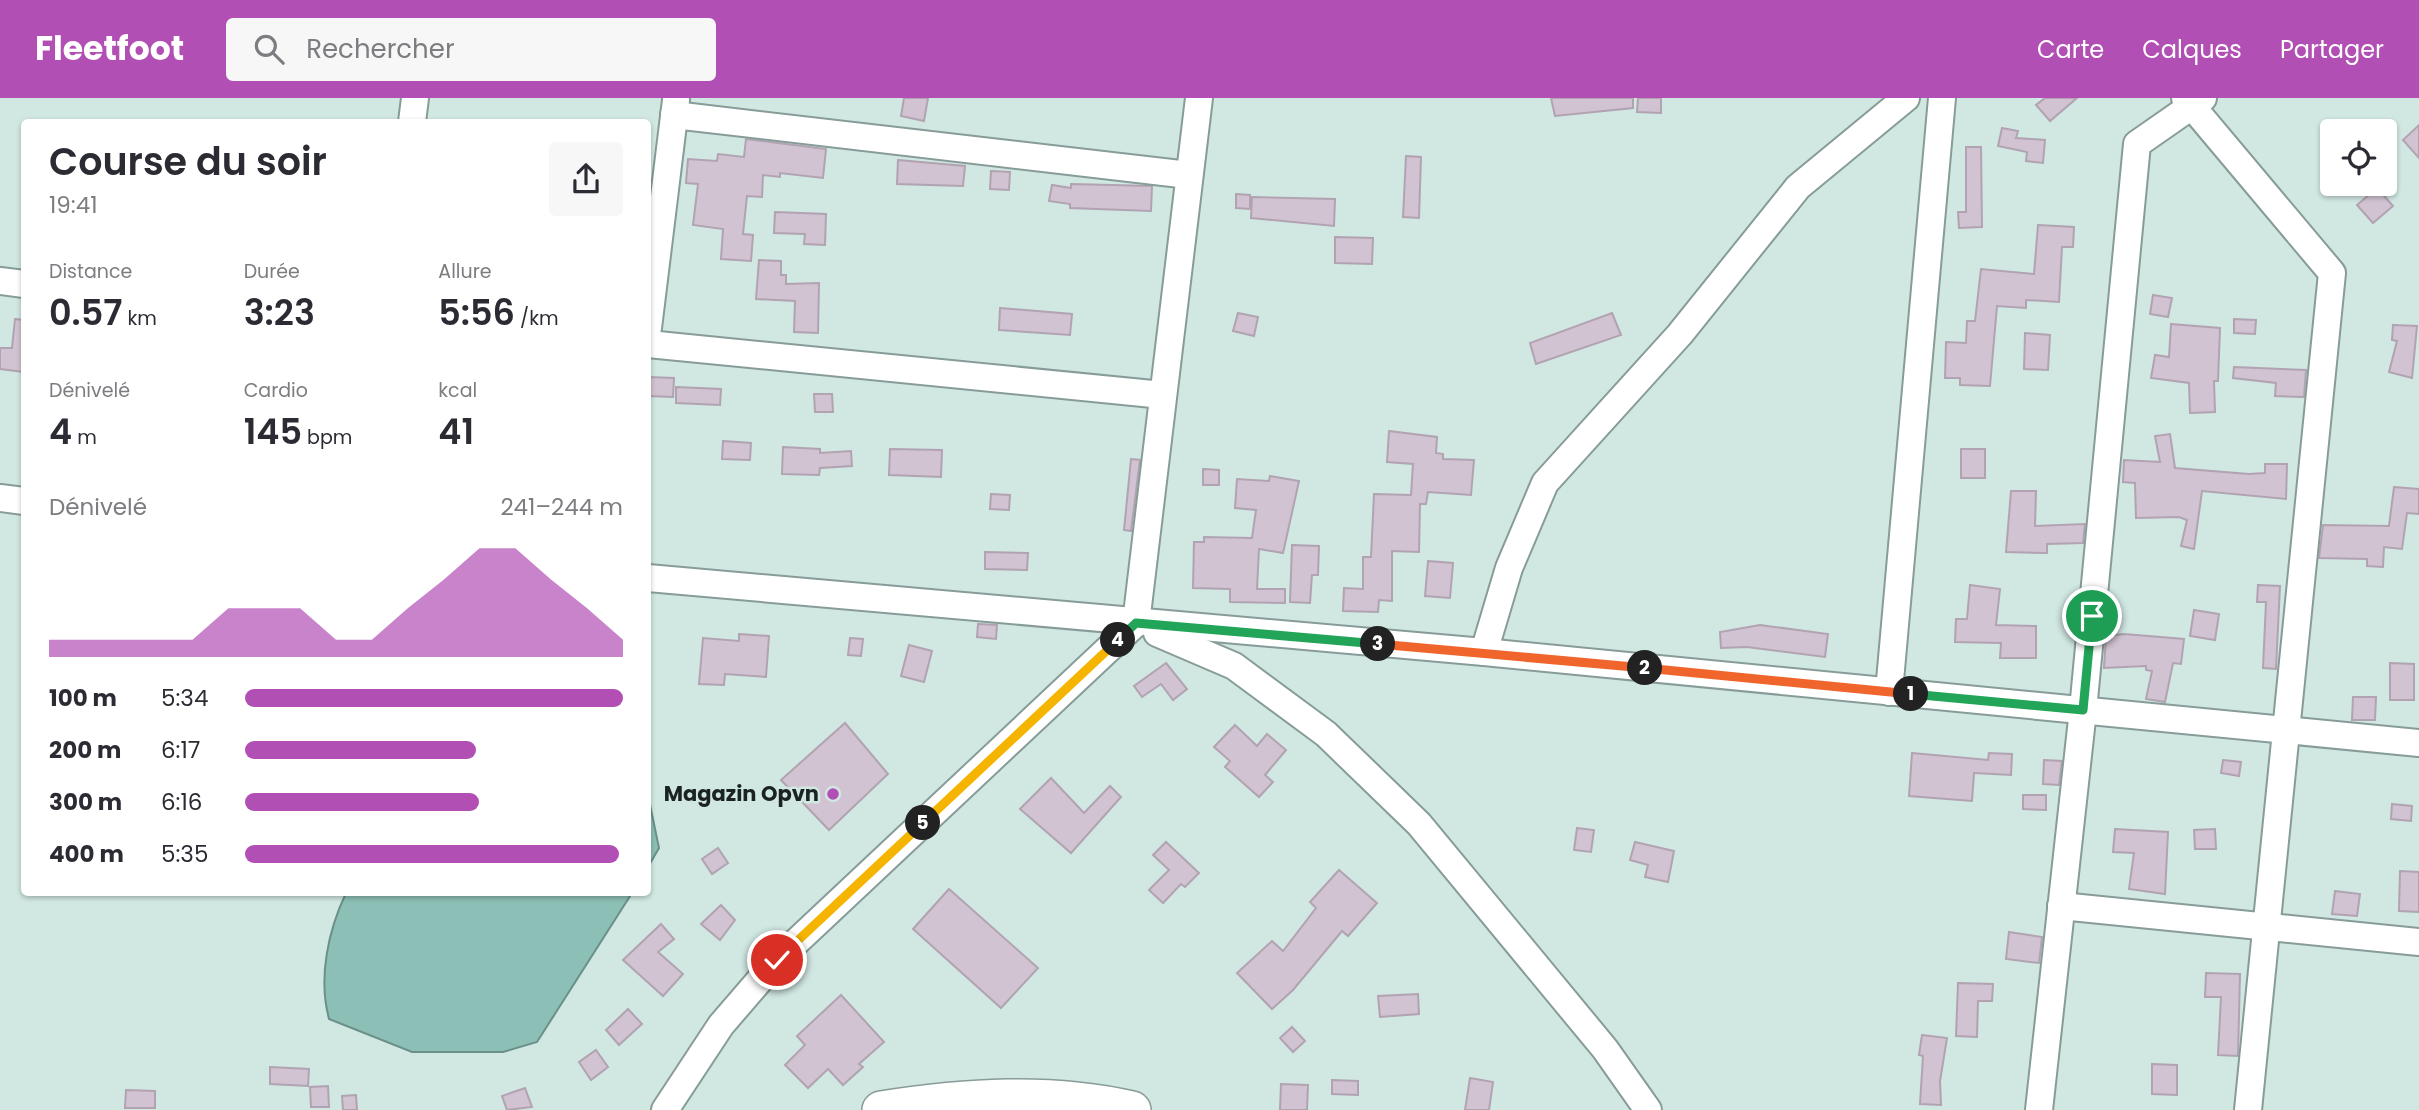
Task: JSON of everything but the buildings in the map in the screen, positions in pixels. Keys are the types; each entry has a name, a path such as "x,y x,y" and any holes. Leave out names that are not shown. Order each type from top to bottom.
{"highway":[{"path":"881,1110 995,1098 1063,1098 1124,1109"}],"street":[{"path":"412,119 415,98"},
{"path":"665,1110 721,1025 777,960 1136,623 1199,98"},
{"path":"1484,652 1509,568 1545,483 1680,334 1798,187 1906,98"},
{"path":"1889,692 1942,98"},
{"path":"2039,1110 2083,710 2137,144 2193,101 2332,273 2248,1110"},
{"path":"651,303 675,106 1189,175"},
{"path":"0,281 21,284"},
{"path":"651,344 1163,395"},
{"path":"0,498 21,501"},
{"path":"651,578 1484,652 2419,743"},
{"path":"1136,623 1234,666 1326,734 1419,824 1562,996 1648,1110"},
{"path":"2061,906 2419,942"}],"shaded area":[{"path":"651,809 659,848 651,862"},
{"path":"344,896 630,896 537,1042 503,1052 412,1052 329,1019 324,987 325,971 330,939"}],"place":[{"name":"Magazin Opvn","path":"833,794"}],"route":[{"path":"777,960 1136,623 1484,652 2083,710 2092,616"}]}
